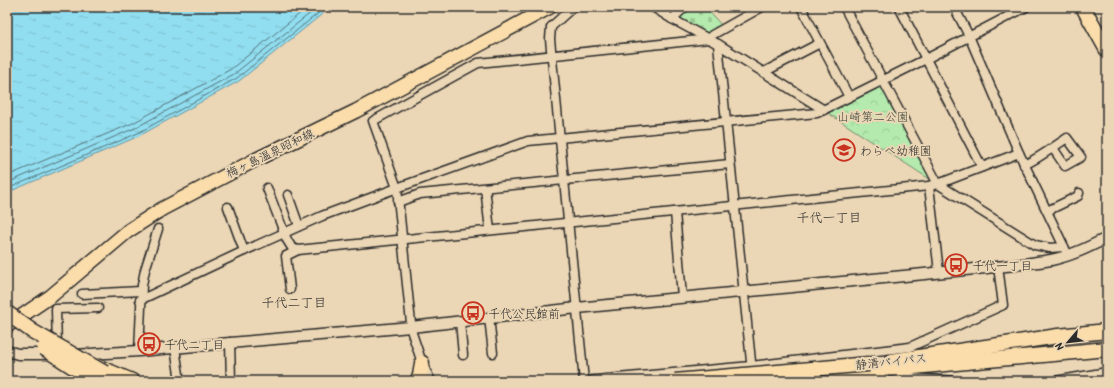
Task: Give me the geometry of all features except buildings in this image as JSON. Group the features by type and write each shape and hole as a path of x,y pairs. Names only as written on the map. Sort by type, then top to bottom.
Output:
{"highway":[{"path":"1083,7 1107,50"},
{"path":"7,314 32,331 86,362 102,377 132,381"},
{"path":"7,326 44,348 102,377 123,381"},
{"path":"870,372 1058,336 1107,331"},
{"name":"静清バイパス","path":"675,381 870,372 1107,340"},
{"name":"静清バイパス","path":"785,381 1107,349"},
{"path":"911,368 934,370 956,369 1107,357"},
{"path":"417,381 420,376 422,363"}],"main road":[{"name":"梅ヶ島温泉昭和線","path":"7,326 51,296 128,231 169,205 257,158 356,111 550,7"}],"street":[{"path":"573,7 551,27 550,33 559,138 584,381 751,366 910,347 1003,305 998,266"},
{"path":"653,7 718,44 824,110"},
{"path":"672,19 685,7"},
{"path":"432,381 422,363 411,327 397,188 373,121 478,63 551,54 709,39 712,35 762,7"},
{"path":"801,7 849,98"},
{"path":"844,7 883,80 934,185 939,272"},
{"path":"899,7 982,167"},
{"path":"954,7 969,36 1018,153 1066,251"},
{"path":"140,300 299,226 397,188 528,141 817,113 926,59 969,36 1010,11 1026,7"},
{"path":"764,72 820,43"},
{"path":"718,44 753,381"},
{"path":"1024,164 1042,156 1053,148"},
{"path":"290,289 286,256 298,250 934,185 1018,153"},
{"path":"398,202 420,194 730,164"},
{"path":"934,185 1036,245 1066,251 1084,250 1107,238"},
{"path":"267,188 284,233 292,248 298,250"},
{"path":"486,188 490,230"},
{"path":"1047,211 1078,196 1079,193"},
{"path":"288,194 299,226"},
{"path":"228,207 244,251"},
{"path":"675,212 682,297"},
{"path":"139,351 141,291 145,270 158,229"},
{"path":"7,351 18,354 79,355 411,327 490,317 1051,260 1066,251"},
{"path":"82,294 141,291"},
{"path":"57,355 56,309 98,308"},
{"path":"490,317 493,353"},
{"path":"460,321 463,355"},
{"path":"230,342 231,381"},
{"path":"175,348 180,381"},
{"path":"846,381 870,372"},
{"path":"1055,381 1107,372"},
{"path":"893,381 909,378 958,381"}],"green space":[{"path":"688,7 705,7 722,26 708,33 679,20 678,16"},
{"name":"山崎第二公園","path":"882,86 931,180 828,113"}],"water":[{"path":"7,7 331,7 239,81 139,136 7,194"}],"place":[{"name":"わらべ幼稚園","path":"844,150"},
{"name":"千代一丁目","path":"956,265"},
{"name":"千代公民館前","path":"473,313"},
{"name":"千代二丁目","path":"149,344"}],"district":[{"name":"千代一丁目","path":"829,217"},
{"name":"千代二丁目","path":"294,302"}]}
